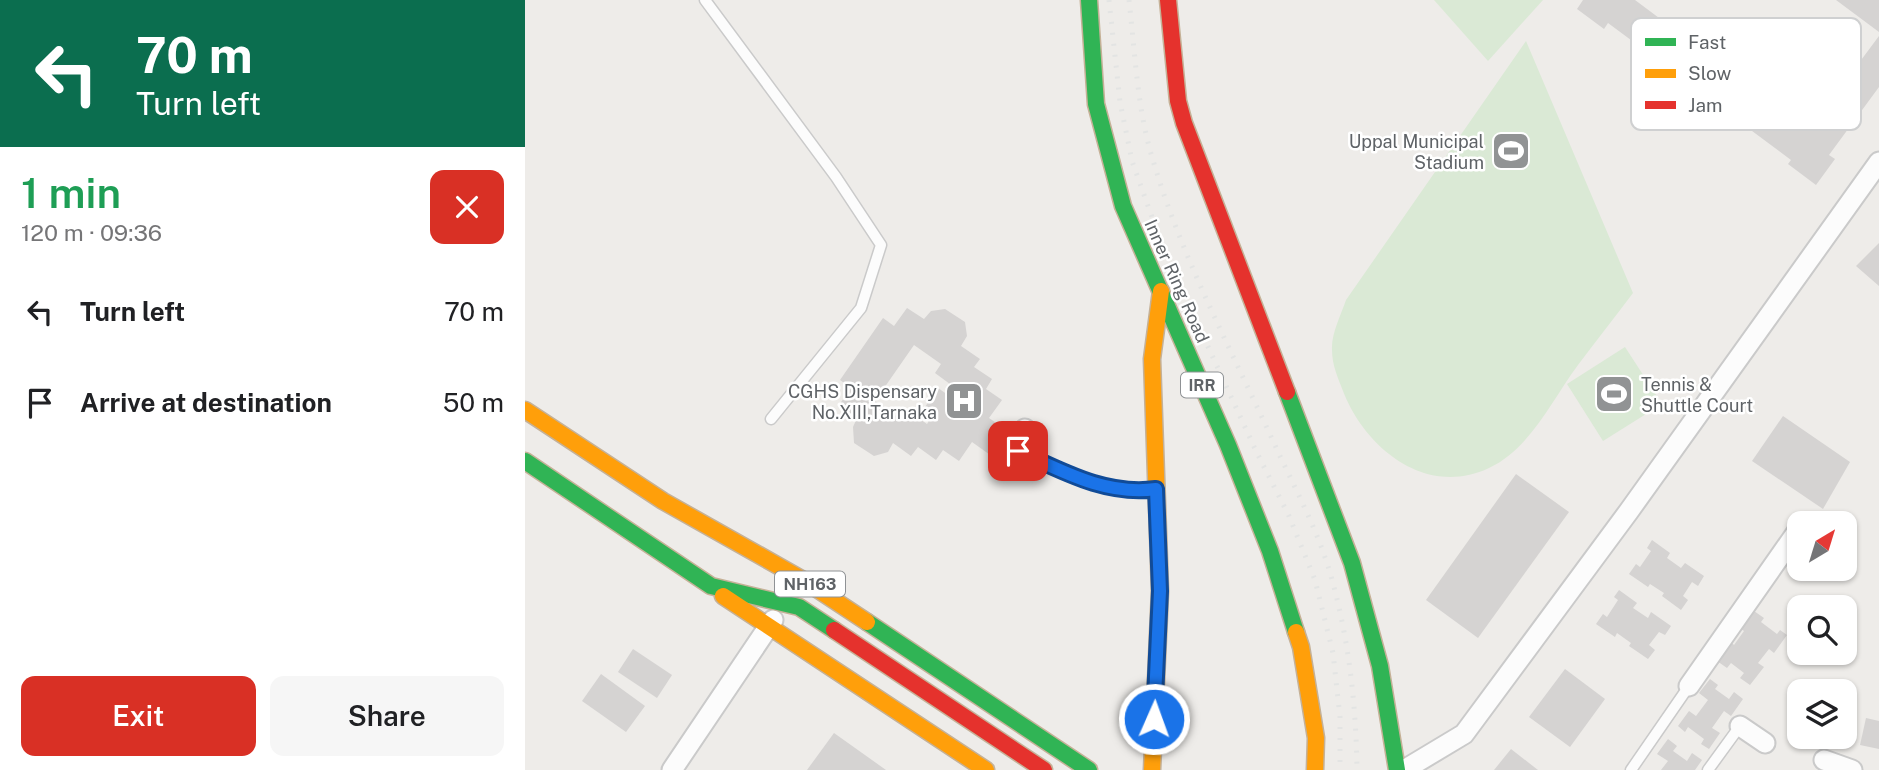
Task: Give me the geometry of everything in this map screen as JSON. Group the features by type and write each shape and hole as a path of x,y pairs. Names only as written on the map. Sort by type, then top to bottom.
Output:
{"highway":[{"name":"Inner Ring Road","path":"1089,0 1096,104 1123,206 1228,445 1270,551 1301,647 1316,738 1315,770"},
{"path":"1168,0 1178,101 1184,123 1352,563 1380,666 1397,770"},
{"path":"1152,770 1160,591 1152,359 1161,291"},
{"name":"NH163","path":"525,411 663,501 805,581 1089,770"},
{"name":"NH163","path":"525,461 711,586 767,627 986,770"},
{"name":"NH163","path":"711,586 799,607 1044,770"}],"street":[{"path":"1404,770 1464,734 1629,511 1879,162"},
{"path":"1018,451 1025,429"},
{"path":"1689,686 1787,546"},
{"path":"672,770 785,603"},
{"path":"1740,726 1765,743"},
{"path":"1823,760 1852,770"}],"lane":[{"path":"705,0 836,177 881,245 861,308 771,419"},
{"path":"1018,451 1089,484 1137,492 1156,489"},
{"path":"1631,770 1689,686"},
{"path":"1708,770 1740,726"}],"green space":[{"path":"1434,0 1543,0 1488,61"},
{"name":"Uppal Municipal Stadium","path":"1526,41 1633,293 1517,449 1489,468 1466,476 1443,477 1421,472 1401,462 1382,448 1366,431 1353,412 1337,376 1332,356 1333,338 1346,300"},
{"name":"Tennis & Shuttle Court","path":"1625,347 1662,404 1603,441 1567,384"}],"building":[{"path":"1583,0 1635,0 1659,18 1631,18 1631,40 1608,23 1604,29 1577,9"},
{"path":"1836,0 1879,0 1879,32"},
{"path":"1879,36 1879,87 1861,111 1861,60"},
{"path":"1751,130 1847,130 1829,155 1835,159 1816,185 1788,164 1791,160"},
{"path":"1879,243 1879,286 1856,266"},
{"path":"907,308 924,319 931,311 945,309 965,322 967,336 961,346 980,359 974,367 992,379 986,389 1002,400 989,418 1011,433 993,457 972,442 959,461 943,450 936,460 918,447 911,456 893,443 888,452 874,456 854,443 853,427 857,418 839,405 851,388 840,380 883,318 894,326","holes":["914,345 941,364 935,373 954,387 948,395 938,388 925,407 935,413 927,424 908,411 902,420 875,401"]},
{"path":"1783,416 1850,462 1823,509 1752,461"},
{"path":"1516,474 1569,512 1478,638 1426,600"},
{"path":"1652,540 1670,553 1667,558 1681,568 1685,563 1704,576 1698,586 1692,582 1683,596 1688,600 1681,610 1662,596 1664,593 1650,584 1648,587 1629,574 1636,564 1640,567 1651,551 1647,548"},
{"path":"1619,590 1637,603 1633,608 1648,618 1651,612 1671,626 1665,635 1659,632 1649,645 1655,650 1648,659 1629,646 1631,643 1617,633 1615,637 1596,624 1603,614 1607,617 1618,600 1614,597"},
{"path":"1754,611 1764,618 1761,622 1777,634 1780,630 1787,635 1774,653 1769,649 1758,663 1764,667 1750,685 1740,678 1744,673 1731,663 1727,668 1717,661 1731,642 1734,645 1744,631 1741,629"},
{"path":"633,649 672,675 657,698 618,672"},
{"path":"1565,669 1605,699 1570,747 1529,717"},
{"path":"601,674 645,706 626,732 582,701"},
{"path":"1710,679 1718,685 1715,689 1729,699 1734,692 1743,699 1731,716 1724,711 1712,728 1720,733 1709,749 1701,744 1704,739 1688,727 1685,732 1678,726 1689,711 1696,716 1708,700 1699,693"},
{"path":"1866,718 1879,721 1879,749 1860,745"},
{"path":"834,733 886,770 807,770"},
{"path":"1668,739 1677,746 1673,751 1687,761 1692,753 1702,760 1695,770 1661,770 1668,761 1657,754"},
{"path":"1511,749 1538,770 1494,770"}],"railway":[{"path":"1109,0 1120,102 1132,161 1164,251 1256,451 1289,516 1315,580 1333,653 1340,717 1340,770"},
{"path":"1129,0 1143,119 1164,195 1210,308 1308,514 1331,576 1343,624 1350,672 1357,770"}],"traffic: fast":[{"path":"1089,0 1096,104 1123,206 1228,445 1270,551 1296,632"},
{"path":"1287,392 1352,563 1380,666 1397,770"},
{"path":"525,461 711,586 799,607 834,630"},
{"path":"867,622 1089,770"}],"traffic: slow":[{"path":"1152,770 1160,591 1152,359 1161,291"},
{"path":"525,410 663,501 805,581 867,622"},
{"path":"723,596 986,770"},
{"path":"1296,632 1301,647 1316,738 1315,770"}],"traffic: jam":[{"path":"1168,0 1178,101 1184,123 1287,392"},
{"path":"834,630 1044,770"}],"place":[{"name":"Uppal Municipal Stadium","path":"1511,151"},
{"name":"Tennis & Shuttle Court","path":"1614,394"},
{"name":"CGHS Dispensary No.XIII,Tarnaka","path":"964,401"}],"route":[{"path":"1018,451 1089,484 1137,492 1156,489 1160,591 1154,719"}]}
